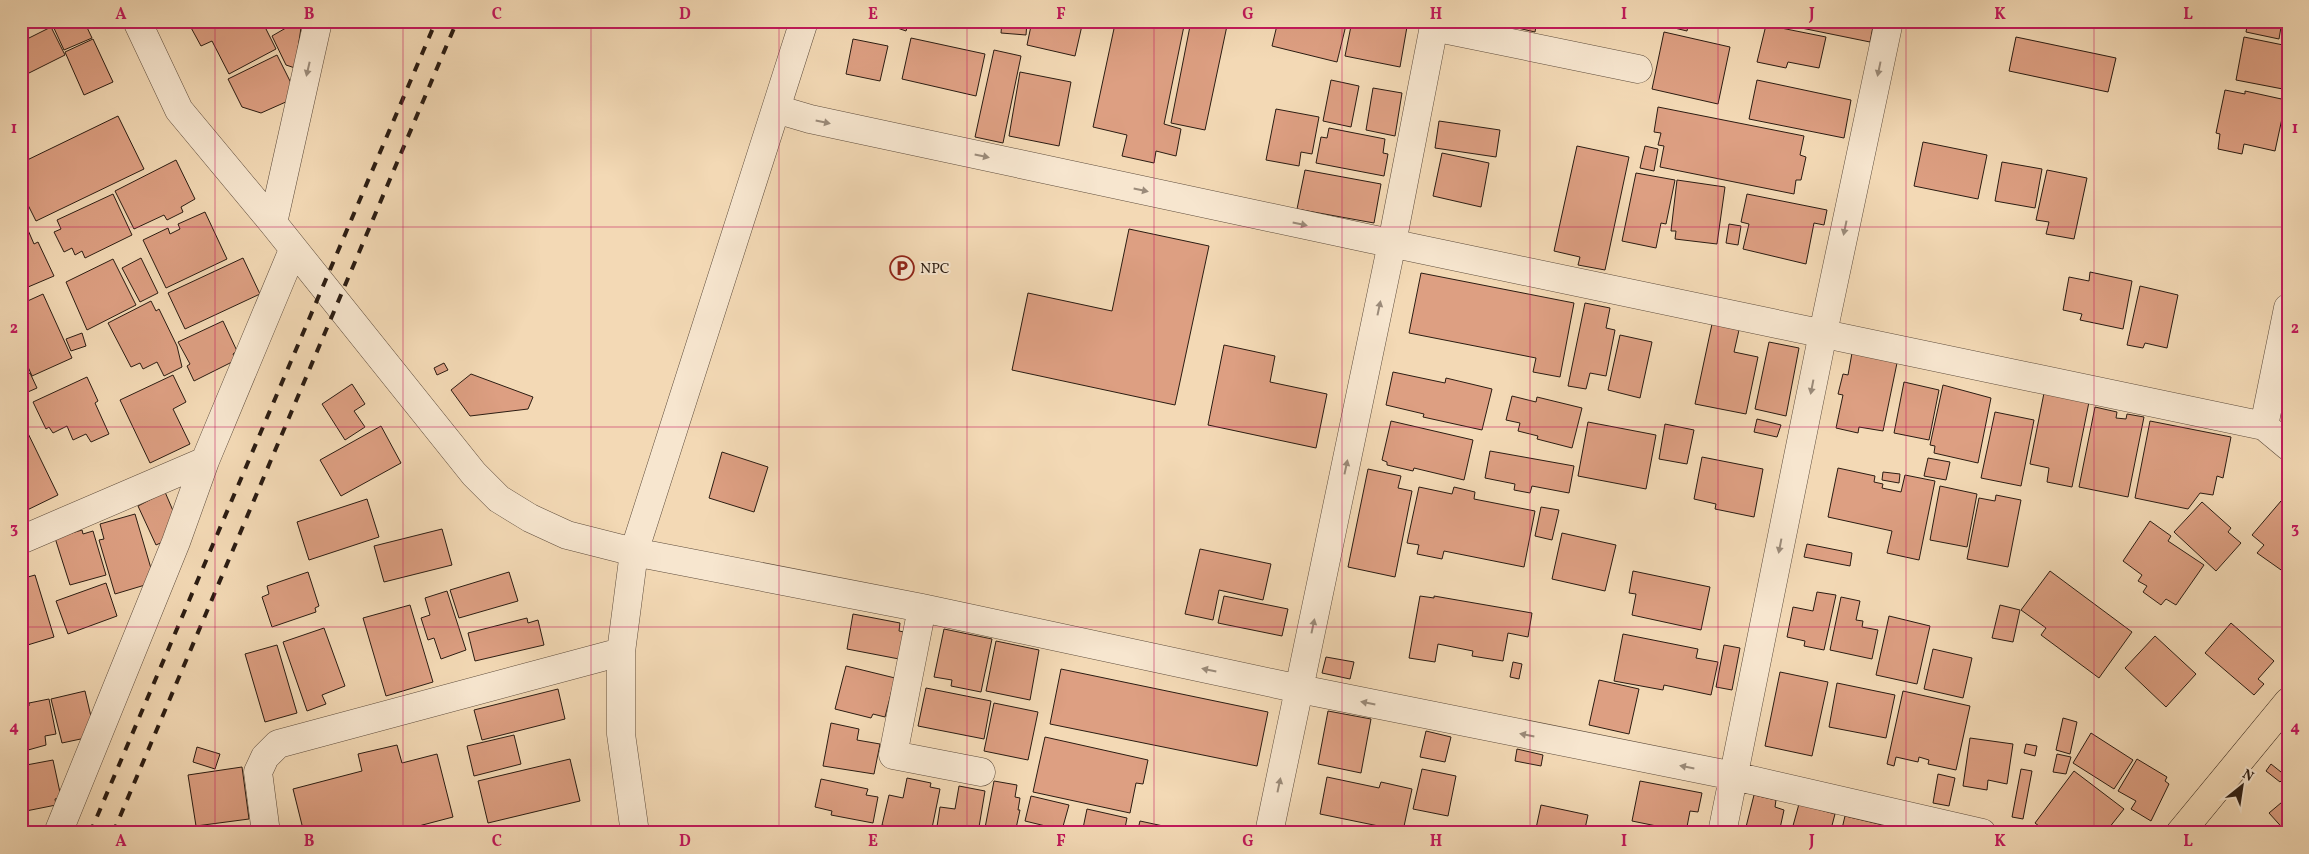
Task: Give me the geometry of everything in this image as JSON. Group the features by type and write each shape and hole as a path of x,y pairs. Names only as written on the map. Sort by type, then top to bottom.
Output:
{"main road":[{"path":"2180,833 2288,702"}],"street":[{"path":"138,21 179,110 274,223 293,250 474,474 499,499 530,518 567,534 634,552 922,608 1300,689 1734,776 1982,833"},
{"path":"274,223 318,21"},
{"path":"635,833 622,734 621,652 634,552 804,21"},
{"path":"1722,833 1823,333 1889,21"},
{"path":"1269,833 1392,243 1434,24 1638,69"},
{"path":"776,109 810,119 1392,243 2264,426 2288,446"},
{"path":"58,833 176,542 205,461 293,250"},
{"path":"2264,426 2288,308"},
{"path":"21,540 205,461"},
{"path":"922,608 893,756 981,772"},
{"path":"266,833 258,772 265,757 278,744 621,652"}],"building":[{"path":"64,21 84,21 92,38 64,50 53,26"},
{"path":"194,21 262,21 276,49 229,74 212,41 201,46 189,24"},
{"path":"268,21 285,21 272,28"},
{"path":"298,21 302,21 295,68 286,65 272,36"},
{"path":"877,21 909,21 906,31"},
{"path":"1002,21 1027,22 1026,35 1001,33"},
{"path":"1032,21 1083,21 1075,56 1027,45"},
{"path":"1106,21 1185,21 1164,124 1181,129 1176,156 1156,151 1154,163 1122,156 1127,135 1093,127 1115,24"},
{"path":"1191,21 1228,21 1205,130 1171,123"},
{"path":"1278,21 1347,21 1337,62 1272,46"},
{"path":"1352,21 1408,21 1400,67 1345,56"},
{"path":"1487,21 1537,21 1535,32"},
{"path":"1645,21 1689,21 1687,31"},
{"path":"1722,21 1742,21 1741,26"},
{"path":"1743,21 1761,21 1760,25"},
{"path":"1767,21 1874,21 1870,42"},
{"path":"1966,21 1998,21 1996,28"},
{"path":"2248,21 2282,21 2279,39 2246,32"},
{"path":"1766,25 1826,37 1819,68 1788,62 1786,68 1757,62"},
{"path":"51,27 65,55 25,75 21,68 21,42"},
{"path":"1664,32 1730,47 1718,104 1652,89"},
{"path":"2016,37 2116,58 2108,92 2009,71"},
{"path":"2244,37 2288,46 2288,90 2236,80"},
{"path":"911,38 985,54 976,96 902,79"},
{"path":"93,39 113,82 84,95 65,52"},
{"path":"853,39 888,46 880,81 846,74"},
{"path":"994,50 1021,56 1003,143 975,137"},
{"path":"277,55 291,83 288,101 261,113 242,107 228,79"},
{"path":"1020,72 1071,82 1059,146 1009,136"},
{"path":"1331,80 1359,86 1351,127 1323,121"},
{"path":"1757,80 1851,100 1844,138 1749,119"},
{"path":"1373,88 1402,93 1395,136 1366,130"},
{"path":"2225,90 2245,94 2245,91 2286,100 2275,151 2244,144 2242,154 2218,149 2220,134 2216,133"},
{"path":"1658,107 1804,136 1800,155 1806,157 1801,180 1796,180 1794,194 1660,167 1664,146 1658,145 1661,133 1654,132"},
{"path":"1276,109 1319,117 1312,154 1301,152 1299,166 1266,160"},
{"path":"118,116 144,169 36,221 21,191 21,163"},
{"path":"1439,121 1500,130 1496,157 1435,148"},
{"path":"1329,128 1385,139 1383,153 1388,154 1384,176 1316,163 1321,137 1327,138"},
{"path":"1923,142 1987,155 1978,199 1914,186"},
{"path":"1577,146 1629,157 1605,270 1578,265 1580,257 1554,251"},
{"path":"1645,146 1658,149 1654,171 1640,168"},
{"path":"1442,153 1489,163 1481,207 1433,196"},
{"path":"176,160 195,199 181,207 183,212 167,220 164,215 134,229 115,191"},
{"path":"2002,162 2042,169 2035,208 1995,201"},
{"path":"1305,170 1381,184 1374,223 1297,209"},
{"path":"2047,170 2087,178 2074,239 2046,234 2049,222 2036,220"},
{"path":"1636,173 1675,180 1666,224 1661,223 1656,248 1622,241"},
{"path":"1677,180 1725,187 1717,244 1675,239 1676,231 1671,231"},
{"path":"113,194 132,235 85,258 82,251 75,255 72,248 64,252 54,232 61,229 57,220"},
{"path":"1747,194 1827,210 1824,225 1814,223 1806,264 1743,249 1749,224 1741,222"},
{"path":"205,212 227,259 166,288 143,240 168,228 170,234 180,229 178,224"},
{"path":"21,214 34,244 38,242 54,276 21,290"},
{"path":"1729,224 1741,226 1738,245 1726,243"},
{"path":"1129,229 1209,246 1175,405 1012,370 1028,293 1112,311"},
{"path":"141,258 158,293 140,302 122,268"},
{"path":"243,258 260,294 185,329 168,293"},
{"path":"113,259 136,305 87,330 66,282"},
{"path":"2090,272 2132,281 2123,329 2080,320 2082,314 2063,310 2069,277 2089,281"},
{"path":"1421,273 1574,303 1560,377 1533,372 1536,358 1409,333"},
{"path":"2140,286 2178,295 2167,348 2145,343 2143,348 2127,345"},
{"path":"43,294 72,358 32,376 21,351 21,304"},
{"path":"151,301 156,311 159,309 177,346 182,367 164,376 157,362 143,369 140,363 131,367 108,323"},
{"path":"1585,303 1610,308 1606,328 1615,330 1606,376 1590,373 1586,389 1568,386"},
{"path":"223,321 237,351 233,354 236,360 194,381 187,366 190,364 178,342"},
{"path":"1712,324 1739,330 1734,352 1758,357 1746,414 1695,404"},
{"path":"82,333 86,346 71,351 66,339"},
{"path":"1620,335 1652,342 1640,398 1608,390"},
{"path":"1769,342 1799,348 1786,416 1755,409"},
{"path":"1224,345 1275,356 1270,382 1327,394 1316,448 1208,425"},
{"path":"1852,353 1897,363 1883,431 1859,427 1858,433 1836,428 1843,395 1838,394 1843,374 1848,375"},
{"path":"444,363 448,370 437,375 434,368"},
{"path":"1393,372 1445,383 1446,378 1492,389 1482,430 1423,417 1424,414 1386,405"},
{"path":"30,373 37,388 21,395 21,377"},
{"path":"471,374 533,397 528,409 470,416 451,390"},
{"path":"173,375 186,402 173,409 190,444 150,463 120,400"},
{"path":"87,377 98,401 95,403 109,434 91,442 86,434 73,440 67,426 53,433 49,427 46,429 33,402"},
{"path":"1904,382 1939,390 1929,440 1894,433"},
{"path":"352,384 365,404 354,411 365,427 345,440 322,404"},
{"path":"1943,385 1991,398 1978,463 1934,453 1935,446 1930,445"},
{"path":"2044,393 2089,402 2072,487 2047,482 2049,468 2030,464"},
{"path":"1512,396 1536,402 1537,397 1582,408 1572,448 1537,439 1538,436 1518,431 1520,423 1506,420"},
{"path":"2095,407 2117,412 2116,418 2126,419 2127,414 2144,417 2128,497 2079,487"},
{"path":"1995,412 2034,420 2021,486 1981,478"},
{"path":"21,419 58,495 21,513"},
{"path":"1757,419 1781,425 1777,437 1754,432"},
{"path":"1391,421 1473,440 1464,480 1414,468 1413,471 1387,465 1387,462 1382,460"},
{"path":"2150,421 2231,437 2223,478 2217,476 2213,495 2200,493 2188,509 2135,498"},
{"path":"1588,422 1656,435 1646,489 1578,476"},
{"path":"1665,424 1694,430 1687,464 1659,459"},
{"path":"381,426 401,463 341,496 320,460"},
{"path":"1490,451 1574,466 1569,493 1532,486 1530,493 1514,490 1515,484 1485,478"},
{"path":"722,452 768,467 754,512 709,498"},
{"path":"1702,457 1763,469 1754,517 1715,509 1716,504 1694,499"},
{"path":"1928,458 1950,462 1946,480 1924,476"},
{"path":"1838,468 1875,476 1874,482 1883,484 1882,488 1901,492 1905,475 1935,481 1919,560 1887,553 1892,531 1828,517"},
{"path":"1368,469 1401,476 1398,488 1412,491 1395,577 1348,567"},
{"path":"1883,472 1900,474 1899,483 1882,480"},
{"path":"1940,486 1977,494 1967,547 1930,540"},
{"path":"1419,487 1452,494 1454,487 1475,492 1474,499 1535,511 1524,567 1444,551 1442,559 1417,554 1419,545 1407,543"},
{"path":"165,492 174,513 167,540 156,545 138,506"},
{"path":"1996,495 2021,500 2008,567 1967,559 1979,498 1995,501"},
{"path":"367,499 379,537 309,560 297,522"},
{"path":"2281,501 2288,507 2288,568 2284,572 2257,553 2264,545 2252,535"},
{"path":"2202,502 2231,528 2228,532 2241,543 2216,571 2174,532"},
{"path":"1541,507 1559,510 1552,540 1535,536"},
{"path":"135,514 155,582 115,594 99,540 104,539 100,524"},
{"path":"2150,521 2171,536 2168,541 2204,565 2176,605 2166,599 2161,605 2143,592 2147,586 2138,581 2142,575 2123,561"},
{"path":"442,529 452,565 384,582 374,546"},
{"path":"82,530 83,534 93,531 106,575 70,585 55,538"},
{"path":"1562,533 1616,545 1605,591 1552,579"},
{"path":"1807,544 1852,553 1850,566 1804,557"},
{"path":"1200,549 1271,564 1263,600 1219,590 1213,620 1185,614"},
{"path":"1633,571 1710,587 1701,630 1632,615 1636,594 1629,593"},
{"path":"2050,571 2132,632 2099,678 2041,635 2046,628 2021,610"},
{"path":"308,572 319,606 315,608 316,612 272,627 262,597 269,594 267,586"},
{"path":"509,572 518,601 459,618 450,590"},
{"path":"35,575 54,637 21,647 21,579"},
{"path":"106,583 117,616 68,634 56,601"},
{"path":"447,591 466,650 441,659 434,638 428,640 421,618 430,615 425,598"},
{"path":"1817,592 1836,595 1824,650 1804,646 1805,641 1787,637 1793,607 1813,611"},
{"path":"1224,596 1288,609 1282,636 1218,623"},
{"path":"1420,596 1434,598 1434,596 1532,613 1528,637 1508,633 1503,661 1472,656 1473,651 1438,644 1435,662 1409,658"},
{"path":"1841,597 1860,601 1856,620 1863,621 1862,627 1878,630 1872,659 1830,650"},
{"path":"410,605 433,682 386,696 363,618"},
{"path":"2000,605 2020,610 2013,642 1992,638"},
{"path":"853,614 900,623 899,631 904,632 899,659 847,649"},
{"path":"1889,616 1930,626 1917,684 1876,675"},
{"path":"527,618 528,623 538,620 544,645 475,661 468,633"},
{"path":"2231,623 2274,661 2258,679 2264,684 2254,695 2205,653"},
{"path":"324,628 345,686 322,695 326,704 307,711 283,642"},
{"path":"944,629 992,639 981,692 951,686 952,680 934,677"},
{"path":"1623,634 1698,649 1696,658 1718,662 1711,695 1664,685 1663,690 1614,681"},
{"path":"2155,636 2196,674 2166,707 2125,668"},
{"path":"996,641 1039,650 1030,700 986,691"},
{"path":"277,645 297,713 265,722 245,654"},
{"path":"1724,645 1740,648 1732,690 1716,687"},
{"path":"1933,649 1972,658 1963,698 1924,689"},
{"path":"1326,657 1354,662 1350,679 1322,673"},
{"path":"1513,662 1522,664 1519,679 1510,677"},
{"path":"846,666 895,678 885,717 873,714 871,718 835,709"},
{"path":"1061,669 1268,712 1257,766 1050,724"},
{"path":"1780,672 1828,682 1812,756 1765,746"},
{"path":"1599,680 1639,689 1629,734 1589,725"},
{"path":"1837,683 1895,695 1886,738 1829,727"},
{"path":"926,688 991,701 984,739 918,726"},
{"path":"558,689 565,719 482,740 474,710"},
{"path":"85,691 93,725 90,737 62,743 51,699"},
{"path":"1903,691 1970,706 1956,770 1928,764 1929,760 1919,757 1918,762 1896,757 1894,766 1887,764"},
{"path":"49,699 56,734 45,736 46,745 21,752 21,707 29,706 29,703"},
{"path":"994,703 1038,712 1028,760 984,751"},
{"path":"1328,711 1371,719 1361,773 1318,764"},
{"path":"2063,718 2077,722 2070,754 2056,750"},
{"path":"831,723 859,729 857,740 880,744 874,774 823,766"},
{"path":"1426,731 1451,737 1445,762 1420,757"},
{"path":"2091,733 2133,760 2114,789 2073,763"},
{"path":"514,735 521,764 474,776 467,746"},
{"path":"1045,737 1148,760 1143,784 1136,783 1130,813 1033,792"},
{"path":"1970,738 2013,744 2007,784 1988,780 1987,790 1963,786"},
{"path":"2026,744 2037,746 2035,756 2024,753"},
{"path":"397,745 402,763 437,754 453,817 392,833 304,833 293,789 362,771 358,754"},
{"path":"197,747 220,754 215,769 193,762"},
{"path":"1517,749 1543,755 1541,766 1515,761"},
{"path":"2057,754 2071,757 2066,774 2053,772"},
{"path":"570,759 580,801 488,823 478,781"},
{"path":"2137,759 2167,777 2165,781 2169,784 2151,821 2131,809 2136,801 2118,791"},
{"path":"53,760 61,797 55,799 56,805 21,812 21,766"},
{"path":"2271,764 2286,776 2280,782 2266,771"},
{"path":"242,767 249,819 196,826 188,775"},
{"path":"1422,769 1456,776 1448,816 1413,809"},
{"path":"2021,769 2032,771 2023,819 2012,817"},
{"path":"2074,771 2124,809 2105,833 2048,833 2035,823"},
{"path":"1938,774 1955,778 1949,806 1933,803"},
{"path":"1327,777 1379,788 1381,782 1412,789 1403,831 1320,814"},
{"path":"907,778 931,783 930,787 940,789 931,833 917,833 882,825 889,795 903,798"},
{"path":"821,779 868,789 866,795 878,797 873,823 831,815 832,811 815,807"},
{"path":"994,781 1017,785 1015,797 1020,798 1018,810 1020,810 1015,833 984,833"},
{"path":"1640,781 1702,793 1698,812 1690,811 1686,832 1632,821"},
{"path":"959,786 985,791 978,833 936,833 940,807 955,809"},
{"path":"1754,795 1776,800 1775,807 1784,810 1779,833 1745,831"},
{"path":"1031,796 1069,805 1062,830 1025,821"},
{"path":"2288,797 2288,833 2287,833 2269,813"},
{"path":"1799,804 1835,814 1830,833 1791,833"},
{"path":"1541,805 1588,815 1584,833 1535,833"},
{"path":"1087,809 1127,818 1124,833 1082,833"},
{"path":"1845,816 1887,826 1885,833 1841,833"},
{"path":"1140,821 1177,829 1176,833 1137,833"},
{"path":"424,825 427,833 392,833"},
{"path":"1899,826 1927,833 1897,833"}],"railway":[{"path":"90,833 436,21"},
{"path":"113,833 457,21"}],"place":[{"name":"NPC","path":"902,268"}]}
